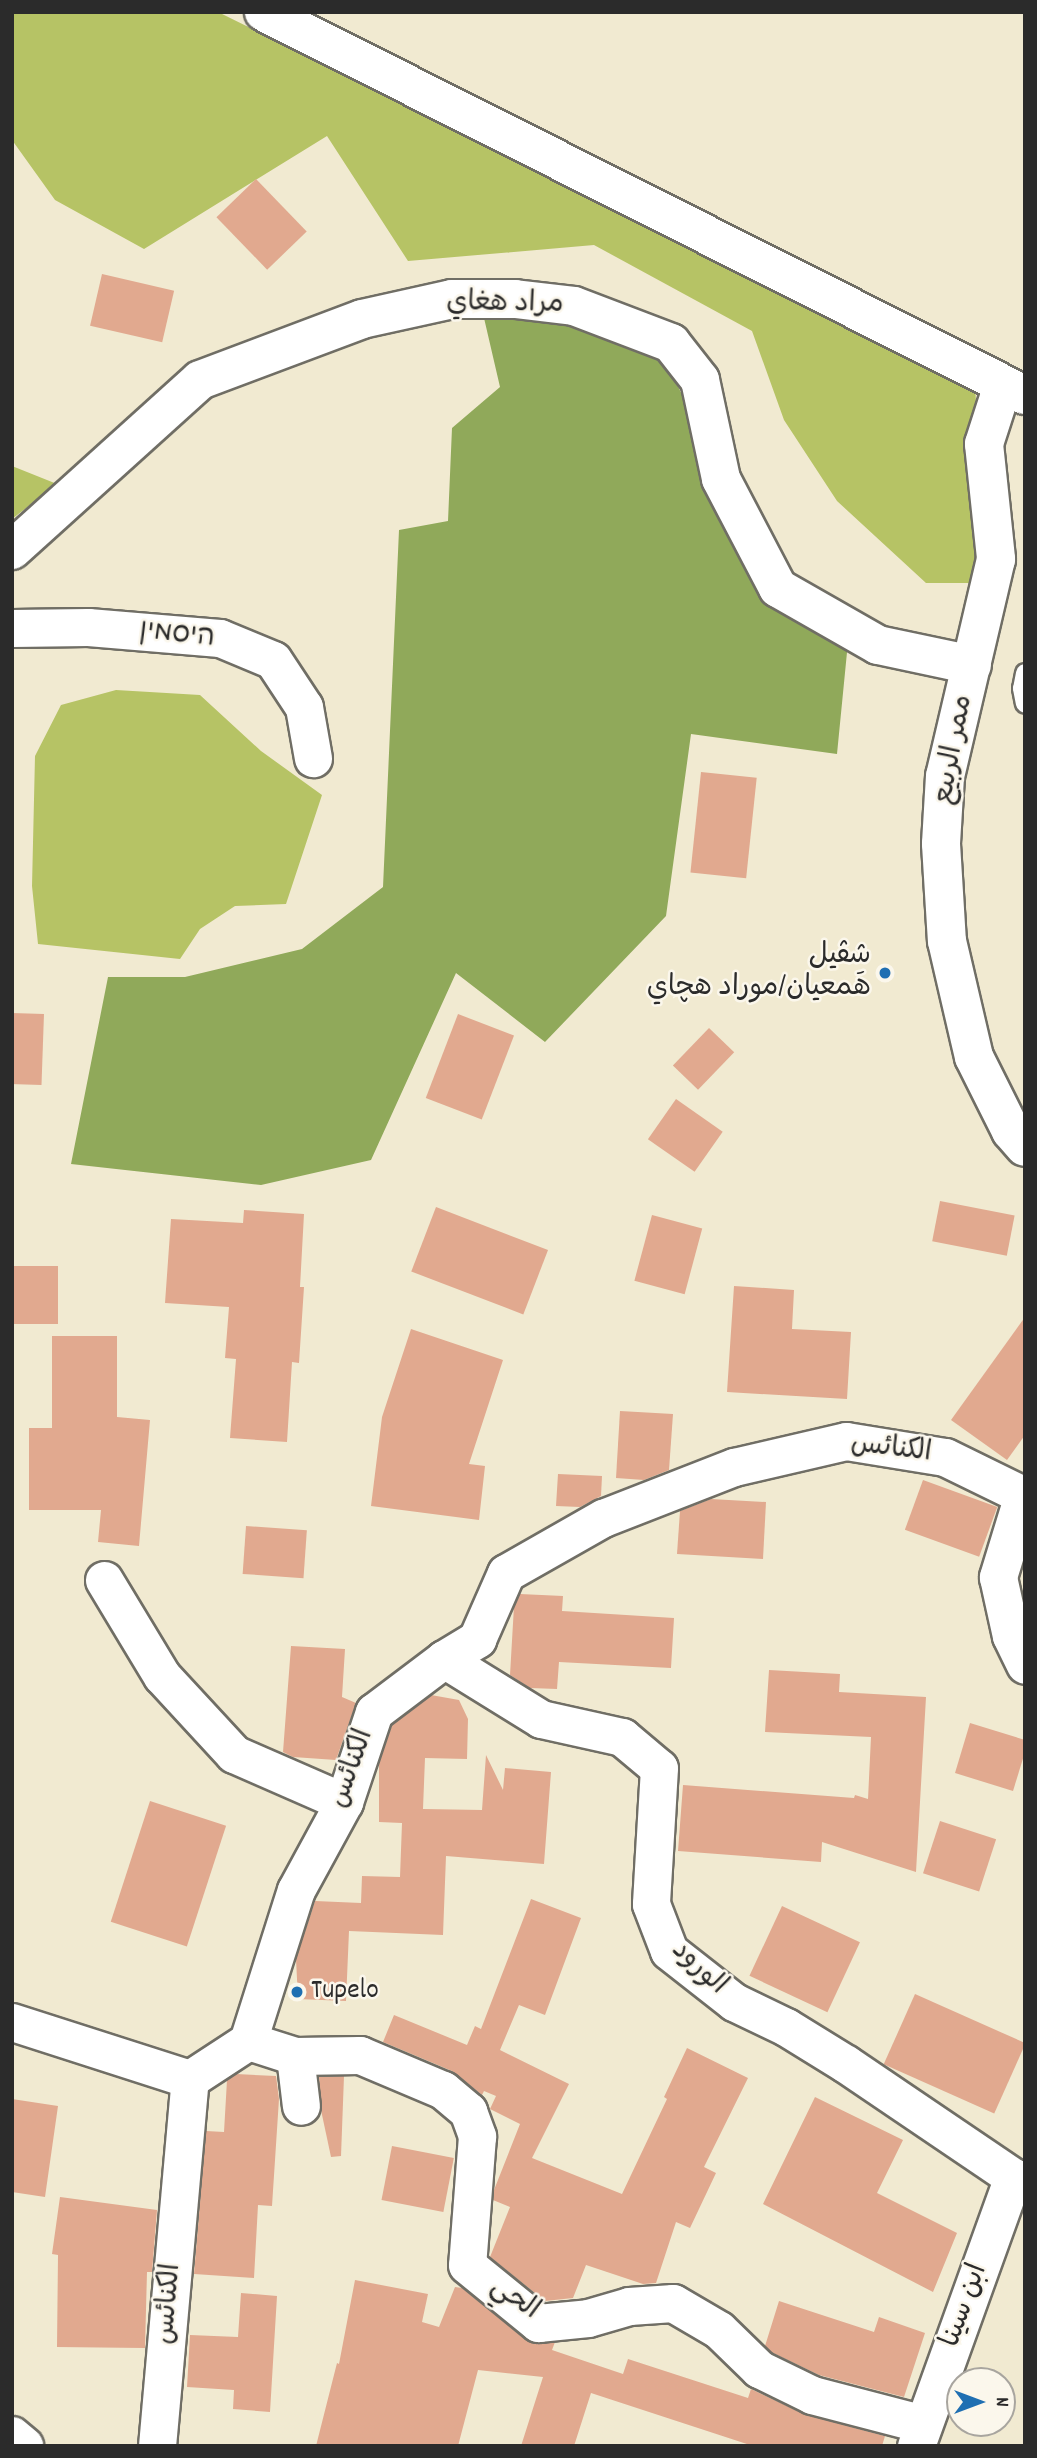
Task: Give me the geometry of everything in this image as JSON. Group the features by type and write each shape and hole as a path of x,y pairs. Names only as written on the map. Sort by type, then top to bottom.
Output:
{"street":[{"path":"264,12 1014,390"},
{"name":"مراد هغاي","path":"12,550 200,380 362,319 452,299 515,299 573,306 671,342 699,380 722,479 778,588 878,645 972,665"},
{"name":"ممر الربيع","path":"1014,390 984,444 996,559 945,776 941,844 947,941 974,1057 1011,1131 1025,1147"},
{"name":"היסמין","path":"12,628 88,627 220,638 273,660 304,707 313,758"},
{"name":"الكنائس","path":"248,2041 296,1890 344,1802 374,1712 444,1659 477,1639 506,1573 603,1518 734,1467 846,1441 945,1457 1024,1496"},
{"path":"1024,1496 998,1577 1010,1636 1025,1665"},
{"path":"104,1580 162,1676 234,1754 344,1802"},
{"name":"الورود","path":"444,1659 541,1718 622,1738 659,1768 651,1904 669,1951 734,2002 786,2028 846,2064 1019,2179"},
{"path":"12,2022 190,2079 248,2041"},
{"name":"الحي","path":"248,2041 295,2056 360,2055 443,2090 468,2111 477,2136 467,2265 538,2323 588,2318 629,2306 673,2303 719,2330 759,2369 812,2395 920,2435"},
{"path":"295,2056 301,2106"},
{"name":"الكنائس","path":"157,2446 190,2079"},
{"name":"ابن سينا","path":"920,2435 1019,2179"},
{"path":"12,2436 24,2446"}],"lane":[{"path":"1025,673 1022,688 1025,703"}],"green space":[{"path":"12,12 218,12 975,384 986,583 926,583 837,501 784,420 752,331 594,245 408,261 327,136 144,249 55,200 12,140"},
{"path":"484,318 565,318 655,339 736,506 796,591 849,632 837,754 691,734 666,916 545,1042 456,973 371,1160 261,1185 71,1164 108,977 185,977 302,949 383,887 399,530 448,521 452,428 500,387"},
{"path":"12,466 57,484 12,519"},
{"path":"116,690 200,695 261,751 322,795 286,904 235,906 200,929 180,959 38,944 32,886 35,756 61,705"}],"building":[{"path":"256,179 307,232 267,270 216,217"},
{"path":"102,274 174,291 162,342 90,326"},
{"path":"701,772 757,778 746,878 690,872"},
{"path":"12,1013 44,1014 42,1085 12,1084"},
{"path":"458,1014 514,1036 482,1120 426,1098"},
{"path":"709,1028 734,1052 698,1090 673,1065"},
{"path":"676,1099 723,1132 695,1172 648,1139"},
{"path":"940,1201 1015,1216 1007,1256 932,1241"},
{"path":"436,1207 548,1250 523,1314 411,1271"},
{"path":"244,1210 304,1214 300,1287 304,1287 299,1363 292,1362 287,1442 230,1438 236,1359 225,1358 229,1307 165,1303 171,1219 243,1223"},
{"path":"652,1215 702,1228 685,1294 634,1281"},
{"path":"12,1266 58,1266 58,1324 12,1324"},
{"path":"734,1286 794,1290 792,1329 851,1332 847,1399 727,1392"},
{"path":"1025,1317 1025,1435 1007,1460 951,1420"},
{"path":"411,1329 503,1360 469,1464 485,1466 479,1520 371,1506 382,1417"},
{"path":"52,1336 117,1336 117,1417 150,1420 139,1546 98,1542 101,1510 29,1510 29,1428 52,1428"},
{"path":"620,1411 673,1414 669,1470 644,1480 616,1478"},
{"path":"558,1474 602,1476 601,1496 580,1507 556,1506"},
{"path":"923,1480 997,1507 979,1557 905,1530"},
{"path":"711,1499 766,1502 763,1559 677,1554 680,1511"},
{"path":"246,1526 307,1530 304,1578 243,1574"},
{"path":"520,1594 563,1596 562,1611 674,1618 671,1668 559,1662 557,1689 530,1688 510,1675 514,1606"},
{"path":"291,1646 345,1649 342,1697 356,1703 336,1760 293,1757 283,1752"},
{"path":"769,1670 840,1674 839,1692 926,1697 916,1872 822,1842 821,1862 678,1851 683,1785 854,1798 855,1795 868,1799 871,1737 765,1732"},
{"path":"431,1695 459,1700 468,1719 467,1759 425,1758 423,1809 482,1810 486,1755 503,1790 505,1768 551,1772 544,1864 446,1856 443,1935 349,1931 346,2001 298,1999 296,1959 315,1901 361,1903 362,1876 400,1877 402,1823 379,1822 379,1763 392,1725"},
{"path":"970,1723 1025,1740 1025,1752 1013,1791 955,1773"},
{"path":"150,1801 226,1826 187,1947 111,1922"},
{"path":"940,1821 996,1839 979,1892 923,1873"},
{"path":"531,1899 581,1918 545,2015 519,2005 500,2050 569,2084 532,2158 622,2194 667,2099 664,2097 687,2048 748,2078 704,2167 716,2173 690,2228 676,2222 656,2283 643,2284 586,2265 573,2298 545,2301 490,2257 510,2207 493,2200 494,2190 520,2124 490,2109 496,2096 484,2091 482,2095 452,2071 383,2042 394,2015 467,2045 475,2026 481,2029"},
{"path":"782,1906 860,1942 827,2012 749,1976"},
{"path":"915,1994 1025,2043 994,2114 884,2064"},
{"path":"236,2074 276,2076 279,2099 272,2206 258,2205 254,2278 194,2274 206,2131 224,2132 227,2080"},
{"path":"344,2076 341,2156 331,2157 321,2110 319,2077"},
{"path":"815,2097 903,2140 877,2193 957,2233 933,2292 763,2204"},
{"path":"12,2099 58,2106 45,2197 12,2192"},
{"path":"392,2146 454,2158 443,2212 382,2200"},
{"path":"60,2197 157,2210 152,2272 147,2272 145,2348 57,2347 58,2255 52,2254"},
{"path":"355,2280 428,2294 422,2322 439,2327 455,2287 462,2288 525,2339 539,2344 555,2342 552,2350 623,2374 628,2359 748,2398 751,2389 806,2415 885,2436 882,2446 753,2446 591,2393 574,2446 521,2446 543,2377 478,2370 458,2446 316,2446 337,2363 339,2364"},
{"path":"241,2293 277,2296 270,2412 233,2409 234,2390 187,2387 190,2335 238,2337"},
{"path":"779,2301 874,2332 879,2317 925,2333 904,2397 819,2375 771,2352 765,2346"}],"place":[{"name":"شڤيل هَمعيان/موراد هچاي","path":"885,973"},
{"name":"Tupelo","path":"297,1992"}]}
